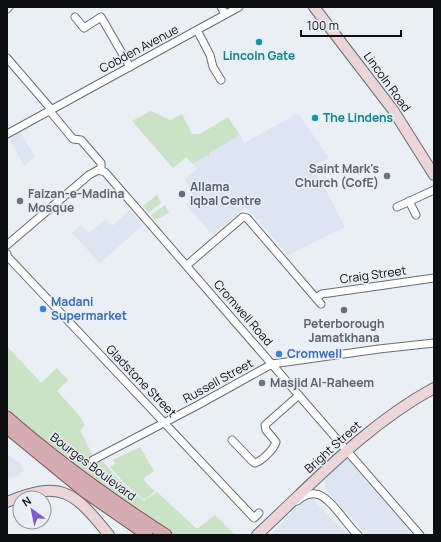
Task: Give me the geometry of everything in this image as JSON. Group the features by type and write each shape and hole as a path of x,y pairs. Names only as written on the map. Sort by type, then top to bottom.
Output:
{"main road":[{"name":"Bourges Boulevard","path":"7,416 64,463 126,509 166,535"},
{"name":"Bourges Boulevard","path":"7,428 85,492 147,535"}],"street":[{"path":"221,7 225,14"},
{"name":"Cobden Avenue","path":"7,134 239,7"},
{"name":"Lincoln Road","path":"314,7 393,110 434,175"},
{"path":"75,17 84,28 101,17 130,67"},
{"path":"197,30 210,55 213,67 221,80"},
{"name":"Cromwell Road","path":"7,58 73,138 80,140 101,163 101,171 105,172 187,265 420,535"},
{"path":"7,245 89,174 98,170 101,171"},
{"path":"397,207 434,190"},
{"path":"409,201 416,215"},
{"name":"Craig Street","path":"187,265 243,217 247,218 319,301 322,294 434,278"},
{"name":"Gladstone Street","path":"7,254 254,518 259,513"},
{"name":"Russell Street","path":"94,460 103,459 165,422 272,364 434,343"},
{"name":"Bright Street","path":"257,535 348,450 387,418 434,388"},
{"path":"232,440 252,461 255,463 258,462 275,446 276,442 266,430 265,425 299,395"},
{"path":"7,502 32,492 46,490 61,492 79,501 88,509 109,535"},
{"path":"289,506 304,496 316,494 325,498 358,535"}],"shaded area":[{"path":"298,113 329,158 313,166 345,227 288,255 246,207 212,235 186,204 195,199 185,179 197,169 193,164 240,135 244,143"},
{"path":"20,132 35,157 24,166 9,138"},
{"path":"130,210 143,225 100,263 72,233 81,225 89,233 106,219 112,226"},
{"path":"7,454 20,463 23,471 19,476 7,478"},
{"path":"348,455 413,535 366,535 326,490 324,480"},
{"path":"312,499 349,535 270,535 299,505"}],"green space":[{"path":"151,111 170,120 182,114 192,134 200,134 228,117 240,135 210,153 209,156 206,156 193,164 186,157 173,168 132,121"},
{"path":"157,195 161,203 149,212 143,206"},
{"path":"165,205 169,213 155,220 151,215"},
{"path":"7,346 41,383 57,368 68,380 57,391 78,414 85,425 80,430 93,456 105,464 123,484 144,501 157,492 197,529 215,515 235,535 172,535 128,506 73,465 7,411"},
{"path":"140,447 154,471 145,477 144,480 155,491 146,499 143,499 125,484 110,467 115,464 113,460"}],"place":[{"name":"Lincoln Gate","path":"259,42"},
{"name":"The Lindens","path":"315,118"},
{"name":"Saint Mark's Church (CofE)","path":"387,176"},
{"name":"Allama Iqbal Centre","path":"182,194"},
{"name":"Faizan-e-Madina Mosque","path":"20,201"},
{"name":"Madani Supermarket","path":"43,309"},
{"name":"Peterborough Jamatkhana","path":"344,310"},
{"name":"Cromwell","path":"279,354"},
{"name":"Masjid Al-Raheem","path":"262,383"}]}
